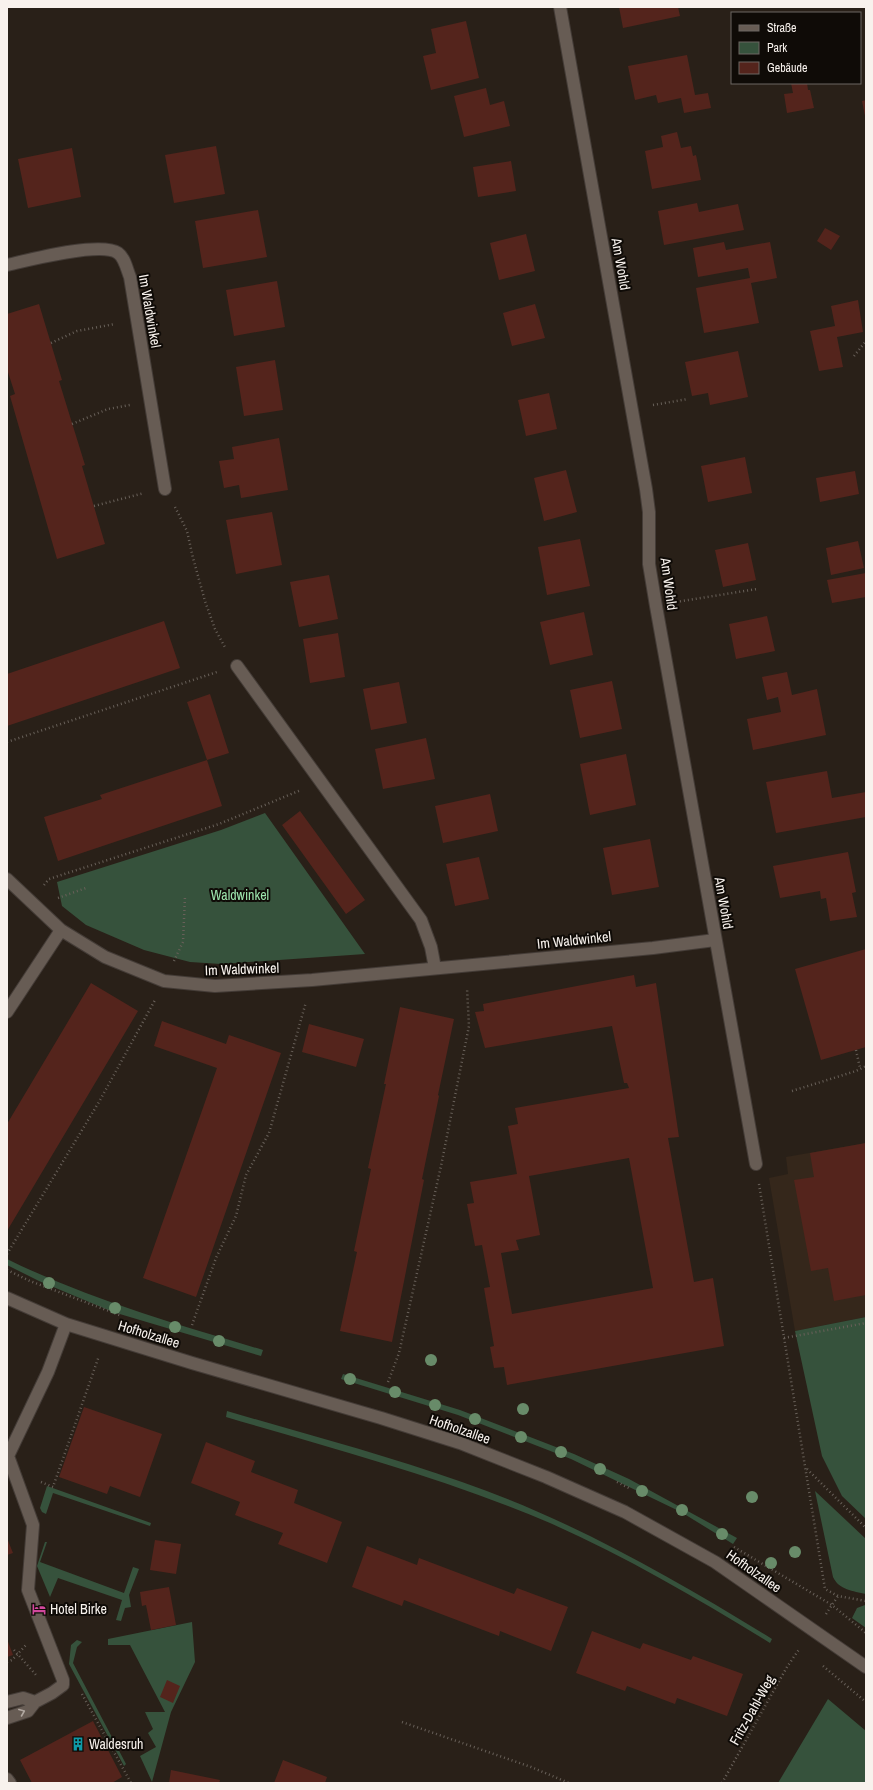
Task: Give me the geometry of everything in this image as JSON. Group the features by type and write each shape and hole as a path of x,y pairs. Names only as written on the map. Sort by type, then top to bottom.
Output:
{"street":[{"name":"Am Wohld","path":"560,7 649,512 649,564 656,606 756,1164"},
{"name":"Im Waldwinkel","path":"7,265 92,248 108,249 119,253 126,264 130,278 164,488"},
{"path":"237,666 421,920 432,946 435,968"},
{"name":"Im Waldwinkel","path":"7,879 61,930 105,957 164,981 215,986 312,980 653,948 715,940"},
{"path":"7,1012 61,930"},
{"name":"Hofholzallee","path":"7,1298 66,1324 102,1336 381,1418 460,1443 546,1477 625,1512 715,1562 866,1667"},
{"path":"7,1718 28,1711 35,1702 63,1685 63,1680 28,1590 33,1524 8,1456 48,1372 66,1324"},
{"path":"7,1702 23,1698 35,1702"},
{"path":"7,1779 10,1783"}],"path":[{"path":"51,343 77,331 137,319"},
{"path":"854,356 866,341"},
{"path":"631,408 688,399"},
{"path":"72,424 108,409 150,401"},
{"path":"94,506 114,499 164,488 187,531 205,601 215,629"},
{"path":"656,606 757,589"},
{"path":"7,742 200,676 237,666"},
{"path":"35,904 49,879 218,824 320,782"},
{"path":"35,904 86,888"},
{"path":"7,1254 99,1102 164,981 183,942 185,896"},
{"path":"388,1382 399,1353 436,1190 469,1026 469,1002 464,965"},
{"path":"192,1325 216,1258 236,1216 246,1175 269,1133 312,980"},
{"path":"856,1050 860,1068"},
{"path":"792,1091 856,1071 866,1066"},
{"path":"756,1164 825,1589 838,1596 866,1601"},
{"path":"784,1338 866,1323"},
{"path":"15,1473 53,1487 92,1377 102,1336"},
{"path":"806,1469 866,1528"},
{"path":"838,1596 832,1604 866,1633"},
{"name":"Fritz-Dahl-Weg","path":"722,1783 787,1667 801,1647 805,1651"},
{"path":"14,1650 39,1678 80,1690 131,1783"},
{"path":"820,1663 866,1702"},
{"path":"402,1722 532,1767 569,1783"}],"shaded area":[{"path":"866,1143 866,1317 795,1331 769,1178 788,1174 786,1157"}],"green space":[{"name":"Waldwinkel","path":"265,813 365,954 221,964 190,962 144,950 86,925 62,906 57,882 221,830"},
{"path":"7,1259 101,1299 263,1350 261,1356 113,1312 39,1281 7,1265"},
{"path":"866,1317 866,1519 842,1496 822,1456 795,1331"},
{"path":"343,1374 460,1410 574,1454 629,1479 737,1538 733,1544 681,1512 571,1459 458,1415 341,1379"},
{"path":"227,1411 404,1463 503,1497 582,1532 621,1552 697,1594 772,1639 770,1643 662,1579 579,1536 550,1523 430,1478 226,1417"},
{"path":"47,1486 151,1523 150,1526 53,1493 46,1514 42,1512 40,1508"},
{"path":"815,1491 866,1539 866,1594 851,1591 839,1585 833,1577"},
{"path":"45,1542 47,1542 40,1562 124,1593 133,1567 139,1569 129,1595 131,1607 125,1608 121,1621 116,1620 122,1600 58,1578 50,1597 37,1566"},
{"path":"865,1605 866,1628 852,1618 857,1608"},
{"path":"192,1622 195,1662 171,1712 152,1782 140,1756 156,1747 148,1733 153,1729 145,1712 165,1712 130,1645 108,1645 108,1639"},
{"path":"77,1640 82,1642 77,1647 73,1663 126,1764 124,1766 69,1664 71,1645"},
{"path":"828,1699 866,1731 866,1783 778,1783"}],"building":[{"path":"619,7 678,7 680,16 623,28"},
{"path":"466,21 479,78 431,90 423,56 436,53 431,29"},
{"path":"687,55 695,95 708,93 711,108 684,113 681,98 658,103 656,95 635,100 628,66"},
{"path":"791,84 807,84 814,108 787,113 784,94 793,93"},
{"path":"486,88 490,105 504,101 510,126 464,137 454,96"},
{"path":"866,100 866,116 865,116 862,101"},
{"path":"677,132 681,148 691,146 693,156 696,155 701,180 652,189 645,151 663,147 661,136"},
{"path":"216,146 225,194 174,203 165,155"},
{"path":"72,148 81,197 28,208 18,159"},
{"path":"511,161 516,191 478,197 473,167"},
{"path":"697,203 699,212 738,204 744,230 664,245 658,211"},
{"path":"258,210 267,257 203,268 195,221"},
{"path":"825,228 840,236 831,250 817,241"},
{"path":"526,234 535,271 499,280 490,243"},
{"path":"724,242 726,250 770,242 777,278 751,283 759,323 704,333 696,288 750,278 748,268 698,277 693,248"},
{"path":"277,281 285,327 234,336 226,290"},
{"path":"858,300 863,332 837,337 843,367 819,371 810,331 835,326 831,306"},
{"path":"39,304 62,380 59,381 85,465 82,466 105,544 57,559 10,396 15,394 7,369 7,314"},
{"path":"535,304 545,338 512,346 503,313"},
{"path":"738,351 748,397 710,405 708,393 692,396 685,362"},
{"path":"275,360 283,410 244,416 236,367"},
{"path":"549,393 557,429 526,436 518,400"},
{"path":"279,438 288,490 241,498 239,485 224,488 219,461 234,459 232,447"},
{"path":"745,457 752,493 708,502 701,466"},
{"path":"566,470 577,512 544,521 534,478"},
{"path":"855,471 859,494 820,502 816,478"},
{"path":"272,512 282,565 236,574 226,520"},
{"path":"580,539 590,586 547,595 538,547"},
{"path":"858,541 864,568 831,575 826,548"},
{"path":"748,543 756,580 723,587 715,550"},
{"path":"866,573 866,597 832,603 827,580"},
{"path":"329,575 338,619 299,627 290,582"},
{"path":"584,612 593,655 550,665 540,622"},
{"path":"767,616 775,651 736,659 729,624"},
{"path":"164,621 180,668 7,726 7,674"},
{"path":"338,633 345,677 310,683 303,639"},
{"path":"787,672 792,695 817,689 826,735 753,750 747,719 781,712 778,697 767,700 762,677"},
{"path":"612,681 622,729 580,738 570,690"},
{"path":"399,682 407,723 371,730 363,689"},
{"path":"210,694 229,753 207,760 187,702"},
{"path":"426,738 435,779 383,789 375,749"},
{"path":"626,754 636,805 590,815 580,764"},
{"path":"207,760 222,806 58,861 44,817 102,799 100,795"},
{"path":"827,771 832,798 866,792 866,817 776,833 766,782"},
{"path":"490,794 498,831 443,843 435,806"},
{"path":"300,811 365,900 346,914 282,825"},
{"path":"650,839 659,887 612,895 603,848"},
{"path":"848,852 856,892 852,893 857,917 830,921 826,898 821,899 820,891 780,898 773,866"},
{"path":"479,857 489,899 455,906 446,864"},
{"path":"866,949 866,1047 821,1060 795,969"},
{"path":"634,975 636,987 656,983 679,1137 668,1138 694,1282 713,1278 724,1346 507,1385 504,1367 494,1368 490,1347 494,1346 484,1288 490,1287 482,1245 475,1246 467,1204 474,1203 470,1182 517,1174 508,1126 518,1124 515,1108 629,1088 627,1083 624,1083 612,1026 485,1048 475,1012 484,1011 483,1004","holes":["629,1158 653,1288 512,1314 501,1253 519,1250 516,1240 540,1235 529,1176"]},
{"path":"91,983 138,1011 7,1231 7,1124"},
{"path":"400,1007 454,1019 438,1095 422,1179 424,1180 392,1342 340,1331 357,1252 354,1251 371,1169 368,1168 386,1084 384,1084"},
{"path":"162,1021 226,1044 229,1035 281,1053 196,1297 143,1278 217,1068 154,1046"},
{"path":"309,1024 364,1039 356,1067 302,1052"},
{"path":"866,1143 866,1295 834,1301 828,1268 811,1271 794,1180 814,1177 810,1153"},
{"path":"84,1407 162,1434 140,1497 110,1486 107,1494 59,1477"},
{"path":"206,1442 255,1461 251,1472 298,1490 294,1503 342,1522 327,1563 278,1544 283,1533 235,1515 240,1502 191,1483"},
{"path":"7,1538 13,1553 7,1555"},
{"path":"155,1540 181,1544 176,1574 150,1570"},
{"path":"367,1546 417,1565 419,1558 514,1594 517,1588 568,1607 551,1651 500,1631 499,1636 404,1600 402,1606 352,1587"},
{"path":"169,1587 176,1625 151,1630 146,1605 142,1606 140,1592"},
{"path":"592,1631 640,1649 643,1643 691,1660 693,1656 743,1674 727,1716 677,1698 675,1704 627,1686 625,1691 576,1673"},
{"path":"7,1639 13,1655 7,1657"},
{"path":"167,1680 180,1686 173,1703 160,1697"},
{"name":"Waldesruh","path":"93,1721 122,1777 112,1783 32,1783 20,1760"},
{"path":"283,1760 327,1777 325,1783 274,1783"},
{"path":"171,1770 220,1780 219,1783 169,1783"}],"place":[{"name":"Hotel Birke","path":"39,1609"},
{"name":"Waldesruh","path":"78,1744"}]}
